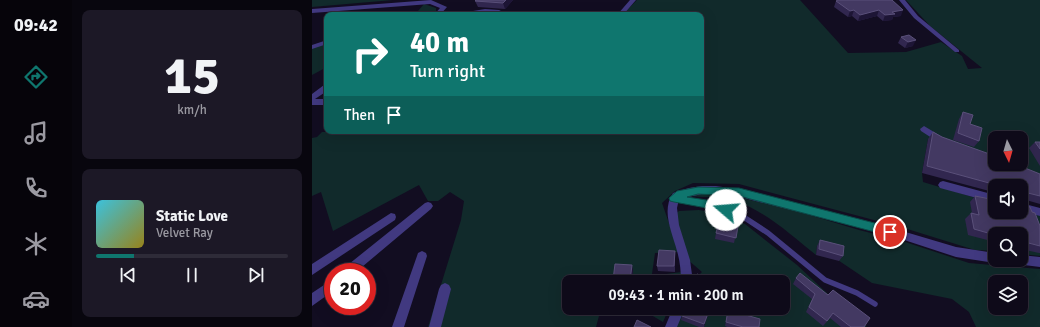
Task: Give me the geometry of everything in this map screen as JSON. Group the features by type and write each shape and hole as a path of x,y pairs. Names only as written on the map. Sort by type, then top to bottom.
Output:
{"street":[{"path":"623,12 633,0"},
{"path":"902,0 922,22 957,51"},
{"path":"312,11 432,1 444,7 440,12"},
{"path":"479,12 499,12"},
{"path":"312,47 324,43"},
{"path":"312,98 324,90"},
{"path":"312,102 324,102"},
{"path":"924,129 935,137 951,144"},
{"path":"943,185 988,197"},
{"path":"686,275 684,258 671,209 674,198 680,194 698,191 739,192 890,232 966,255 988,258"},
{"path":"359,263 428,206"},
{"path":"1028,208 1040,212"},
{"path":"312,270 391,217"},
{"path":"398,327 422,256"},
{"path":"1028,261 1040,262"},
{"path":"435,327 445,289"},
{"path":"312,300 324,291"},
{"path":"671,327 676,315"}],"lane":[{"path":"674,198 713,205 740,214 768,233 825,280 857,294 875,304"}],"green space":[{"path":"312,0 393,0 312,7"},
{"path":"637,0 800,0 848,53 906,52 941,42 962,56 968,69 982,68 930,26 906,0 1040,0 1040,174 1028,170 1028,131 988,131 988,155 928,139 922,173 923,182 976,198 988,207 988,219 1028,219 1028,213 1040,214 1040,256 1028,255 1028,227 988,227 988,251 975,250 904,228 739,184 693,183 675,191 662,203 679,252 655,253 652,274 658,275 562,275 562,315 603,315 599,316 596,327 428,327 461,220 464,201 450,192 438,201 428,201 419,185 333,231 321,192 312,196 312,138 317,137 322,132 324,132 324,134 704,134 704,12 626,12"},
{"path":"424,4 436,8 435,12 408,12 418,11"},
{"path":"324,44 324,69 312,75 312,48"},
{"path":"691,194 732,196 783,207 859,230 899,240 969,263 988,265 988,267 1040,269 1040,327 976,327 969,312 952,299 872,283 817,246 816,255 787,231 756,210 734,201 711,197 688,196"},
{"path":"699,210 745,224 797,265 829,295 866,323 866,327 675,327 679,315 790,315 790,275 699,275 702,272 687,259 675,214 679,211"},
{"path":"682,272 682,275 658,275"},
{"path":"651,315 666,315 663,322"}],"building":[{"path":"506,0 503,3 475,1"},
{"path":"892,0 903,10 892,12 895,14 885,15 879,10 860,15 854,10 850,11 836,1"},
{"path":"909,35 916,40 908,42 901,37"},
{"path":"963,112 973,115 970,124 982,128 979,141 958,133"},
{"path":"933,132 942,137 988,153 988,171 1028,171 1028,169 1040,174 1040,196 1028,193 1028,179 988,179 988,183 927,166"},
{"path":"1035,142 1040,142 1040,149"},
{"path":"975,196 988,199 988,219 1028,219 1028,206 1030,207 1032,212 1035,213 1040,226 1040,246 1028,243 1028,227 988,227 988,233 974,229 971,213 979,215"},
{"path":"721,211 740,215 736,238 716,233"},
{"path":"820,240 844,246 843,256 819,249"},
{"path":"659,250 675,251 674,266 657,266"},
{"path":"615,264 632,265 631,275 614,275"},
{"path":"800,273 828,295 833,290 870,318 864,327 851,327 833,313 827,321 809,307 815,294 796,278"},
{"path":"682,315 707,315 704,324"},
{"path":"727,315 746,315 760,319 759,327 743,327 726,322"},
{"path":"637,320 651,327 634,327"}],"route":[{"path":"726,210 713,205 674,198 687,192 708,190 739,192 890,232"}]}
